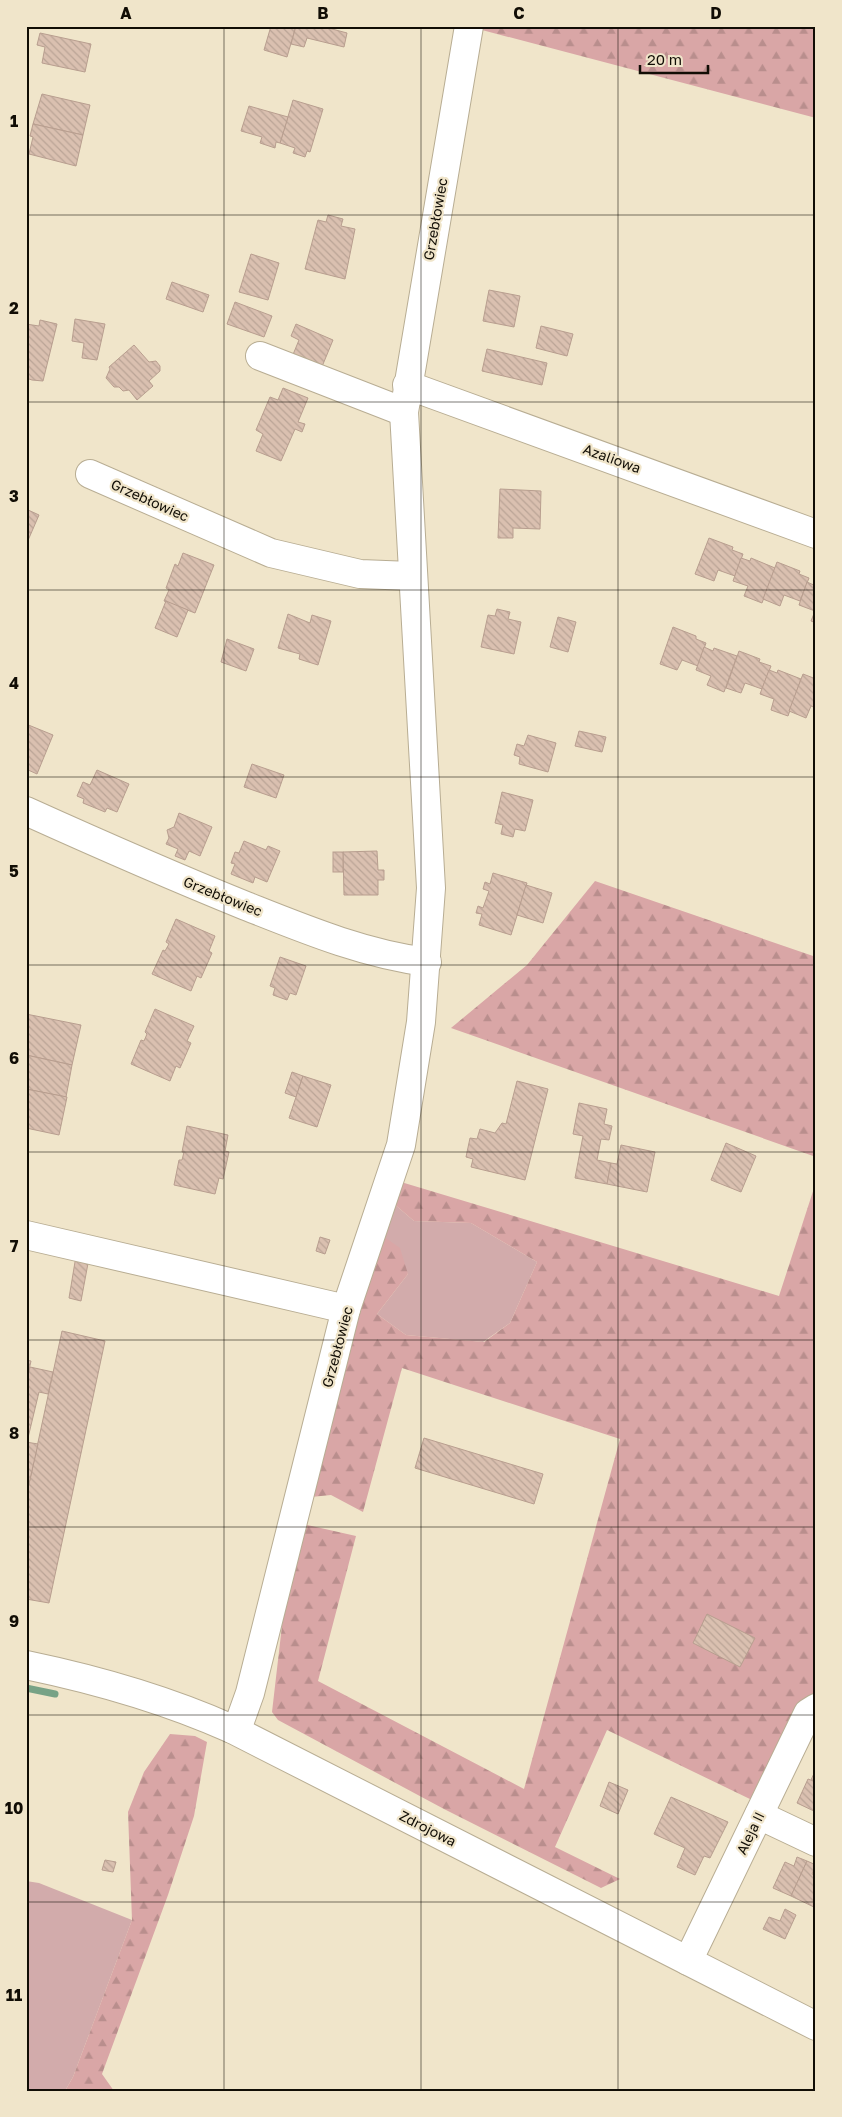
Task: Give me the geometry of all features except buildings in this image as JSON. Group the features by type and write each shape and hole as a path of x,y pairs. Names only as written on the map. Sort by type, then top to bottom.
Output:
{"street":[{"name":"Grzebłowiec","path":"232,1729 240,1721 250,1693 346,1309 401,1144 421,1022 431,888 411,576 404,412 407,385 469,26"},
{"path":"260,356 404,412"},
{"name":"Azaliowa","path":"407,385 816,534"},
{"name":"Grzebłowiec","path":"90,474 271,553 360,574 411,576"},
{"name":"Grzebłowiec","path":"26,811 151,867 287,922 392,958 426,962"},
{"path":"26,1236 346,1309"},
{"name":"Zdrojowa","path":"26,1665 86,1678 135,1692 232,1729 816,2026"},
{"name":"Aleja II","path":"688,1961 808,1713 816,1708"},
{"path":"759,1815 816,1842"}],"shaded area":[{"path":"393,1203 414,1221 471,1223 537,1262 510,1323 483,1342 406,1335 377,1314 408,1274 383,1236"},
{"path":"26,1881 39,1883 132,1920 73,2077 65,2091 26,2091"}],"green space":[{"path":"482,26 806,27 816,30 816,118 482,30"},
{"path":"595,881 816,957 816,1157 451,1028 527,965"},
{"path":"401,1182 779,1296 816,1182 816,1694 800,1705 752,1800 607,1730 555,1847 620,1879 601,1888 444,1809 278,1720 272,1712 294,1522 356,1536 318,1681 524,1789 620,1439 402,1368 363,1512 331,1495 311,1497 355,1309 383,1236 400,1248 408,1274 377,1314 406,1335 484,1342 510,1323 537,1262 471,1223 414,1221 393,1203"},
{"path":"170,1734 195,1736 207,1742 194,1816 168,1895 102,2074 114,2091 65,2091 73,2077 132,1920 128,1812 144,1772"}],"waterway":[{"path":"26,1688 55,1694"}]}
